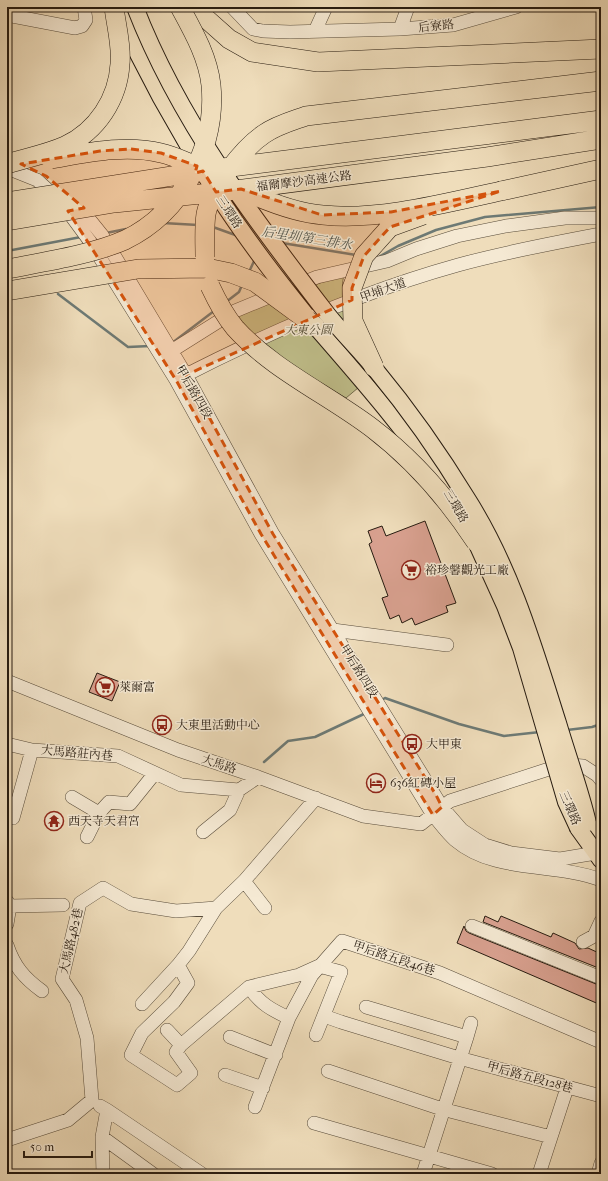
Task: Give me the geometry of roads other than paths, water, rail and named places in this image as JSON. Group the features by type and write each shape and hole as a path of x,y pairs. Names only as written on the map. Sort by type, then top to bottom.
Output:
{"highway":[{"path":"7,166 65,146 92,129 106,111 116,85 120,64 114,7"},
{"path":"7,269 76,255 124,240 145,228 169,207 186,187 196,169 204,147 211,107 211,85 205,59 193,30 180,7"},
{"path":"194,7 229,39 252,52 318,62 601,49"},
{"path":"476,542 433,483 404,454 343,407 278,365 252,345 234,327 218,303 210,286 205,257 206,214 211,197 225,174 263,134 280,125 306,116 601,81"},
{"name":"福爾摩沙高速公路","path":"7,202 223,168 601,120"},
{"name":"福爾摩沙高速公路","path":"7,221 114,203 220,192 487,157 601,139"},
{"path":"7,166 100,151 131,149 161,153 201,168"},
{"path":"230,184 259,198 294,208 322,215 354,216 391,212 500,191 601,169"},
{"path":"374,367 353,321 352,288 364,256 390,227 415,217 500,191"},
{"path":"7,291 138,269 207,268 231,273 255,282 315,326"}],"main road":[{"name":"三環路","path":"119,7 136,50 161,98 228,213 258,255 315,326 391,412 424,456 451,497 476,542 505,606 521,648 566,802 583,826 598,856"},
{"name":"三環路","path":"135,7 156,55 230,184 330,317 374,367 407,410 469,501 502,566 534,646 583,826"},
{"path":"201,168 230,184"}],"street":[{"path":"7,14 75,28 82,26 86,20 84,7"},
{"path":"232,7 253,29 290,32 400,29"},
{"path":"315,31 326,7"},
{"name":"后寮路","path":"408,7 400,29 453,25 516,7"},
{"path":"7,158 46,176 72,198 102,235 157,338"},
{"path":"7,166 36,180 61,202 157,338"},
{"path":"167,354 235,311 317,277 387,261 416,249 457,236 506,226 565,218 601,218"},
{"name":"甲埔大道","path":"181,378 336,307 414,279 499,255 601,234"},
{"name":"甲后路四段","path":"157,338 273,534 333,630 454,840 474,853 495,861 561,870 588,875 601,880"},
{"name":"甲后路四段","path":"181,378 261,534 438,811 462,830 485,845 511,853 560,859 598,856"},
{"path":"333,630 447,645"},
{"name":"大馬路","path":"7,681 178,750 258,777 363,816 421,824 450,801 535,772 558,767 583,766 597,775 601,780"},
{"name":"大馬路莊內巷","path":"7,744 32,750 118,756 181,784 239,790"},
{"path":"13,818 32,750"},
{"path":"87,837 99,813 109,802 130,804 155,773"},
{"path":"203,832 230,810 239,790 258,777"},
{"path":"72,798 99,813"},
{"path":"142,1004 189,951 216,908 244,881 316,798"},
{"name":"甲后路四段","path":"561,870 598,856"},
{"path":"244,881 265,908"},
{"name":"大馬路482巷","path":"92,1100 87,1038 76,1000 62,979 80,903 103,888 131,904 176,911 216,908"},
{"path":"7,924 9,904 63,905"},
{"path":"583,942 594,936 601,921"},
{"path":"472,926 601,978"},
{"name":"甲后路五段46巷","path":"255,1107 290,1018 319,966 342,941 440,973 601,1042"},
{"path":"7,945 12,961 30,982 42,991"},
{"path":"178,965 188,983 174,1002 142,1033 131,1056 177,1085 191,1073 176,1052 181,1045 249,987 298,975 319,966 341,972 316,1035"},
{"path":"249,987 257,999 268,1008 290,1018"},
{"path":"366,1007 467,1037"},
{"name":"甲后路五段128巷","path":"324,1016 459,1058 601,1096"},
{"path":"422,1174 471,1023"},
{"path":"167,1030 181,1045"},
{"path":"230,1037 276,1055"},
{"path":"328,1071 442,1109 551,1137"},
{"path":"225,1075 263,1088"},
{"path":"539,1174 567,1088"},
{"path":"7,1140 68,1120 92,1100 202,1174"},
{"path":"103,1174 102,1137 107,1110"},
{"path":"314,1123 428,1157 492,1174"},
{"path":"102,1137 153,1174"},
{"path":"598,1174 601,1163"}],"waterway":[{"name":"后里圳第三排水","path":"377,258 398,246 436,230 485,217 601,207"},
{"name":"后里圳第三排水","path":"163,223 198,225"},
{"name":"后里圳第三排水","path":"213,227 238,236"},
{"name":"后里圳第三排水","path":"106,233 126,229"},
{"name":"后里圳第三排水","path":"7,251 81,237"},
{"name":"后里圳第三排水","path":"282,243 356,255"},
{"path":"249,272 255,259"},
{"path":"226,302 239,292 242,285"},
{"path":"58,294 128,347 150,346"},
{"path":"172,343 214,311"},
{"path":"380,701 385,698 459,724 504,736 540,732"},
{"path":"264,762 288,741 315,737 366,713"},
{"path":"567,730 592,727 601,724"}],"place":[{"name":"裕珍馨觀光工廠","path":"411,570"},
{"name":"萊爾富","path":"105,687"},
{"name":"大東里活動中心","path":"162,725"},
{"name":"大甲東","path":"412,744"},
{"name":"636紅磚小屋","path":"376,783"},
{"name":"西天寺天君宮","path":"54,821"}],"park label":[{"name":"大東公園","path":"308,330"}]}
